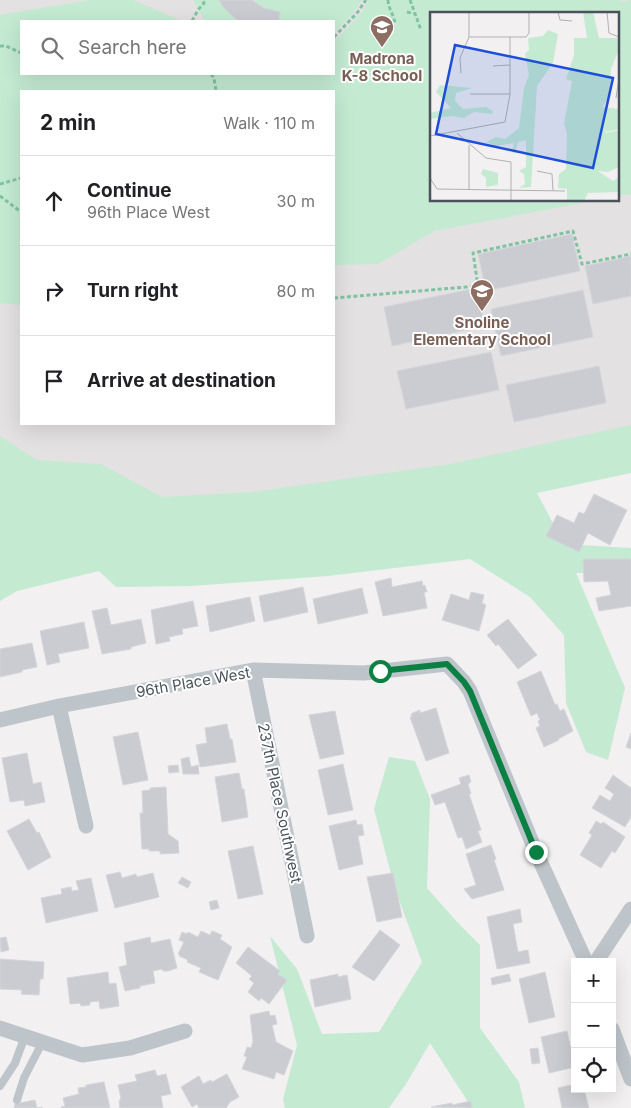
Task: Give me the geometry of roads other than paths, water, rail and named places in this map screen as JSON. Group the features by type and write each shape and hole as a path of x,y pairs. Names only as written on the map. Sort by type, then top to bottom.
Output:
{"street":[{"name":"96th Place West","path":"0,720 59,706 253,670 364,673 447,664 470,691 536,852 584,958"},
{"name":"237th Place Southwest","path":"253,670 308,936"},
{"path":"59,706 86,826"},
{"path":"599,958 631,909"},
{"path":"0,1028 82,1055 130,1048 185,1031"},
{"path":"616,1040 631,1080"}],"lane":[{"path":"0,1086 15,1063 25,1036"},
{"path":"18,1100 24,1078 43,1041"}],"place":[{"name":"Madrona K-8 School","path":"382,48"},
{"name":"Snoline Elementary School","path":"482,312"}]}
